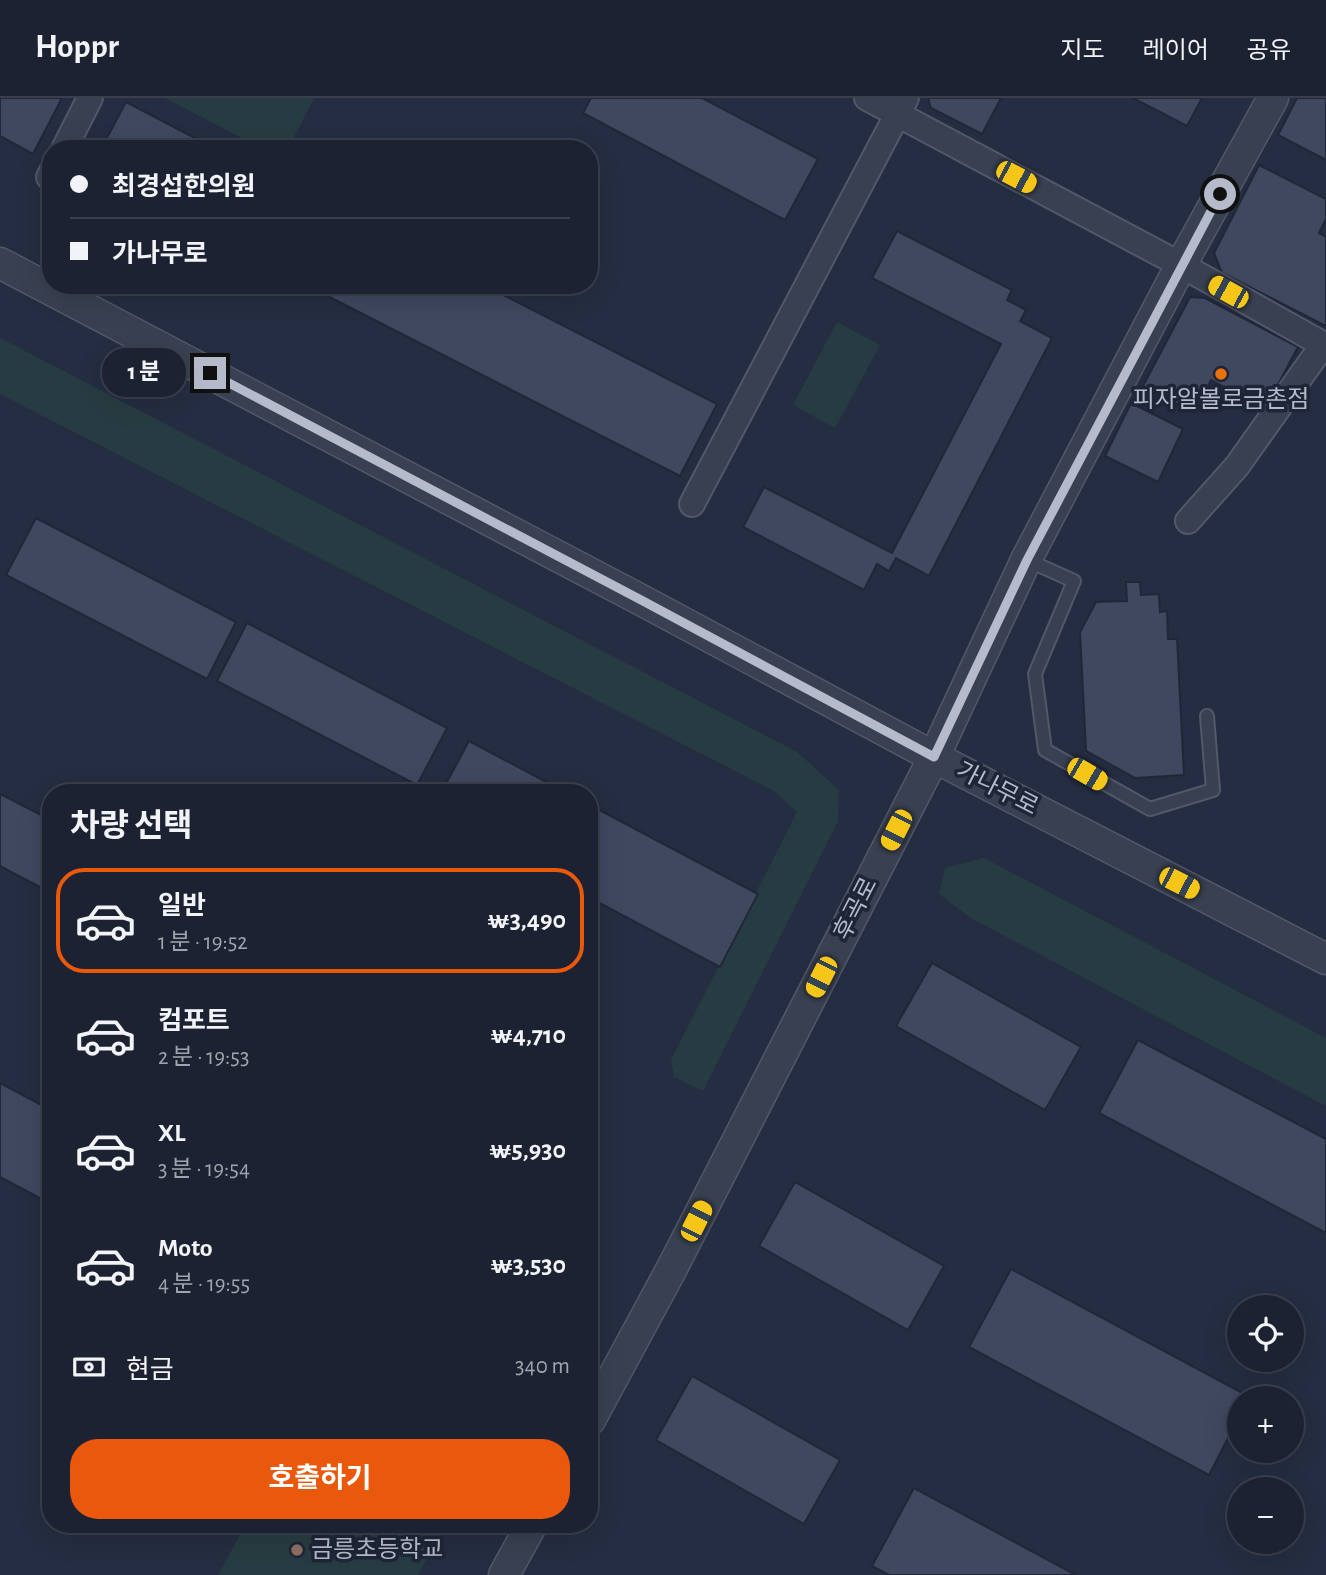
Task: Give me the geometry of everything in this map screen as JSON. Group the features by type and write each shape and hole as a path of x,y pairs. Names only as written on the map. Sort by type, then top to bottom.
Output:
{"street":[{"path":"69,140 90,98"},
{"path":"867,98 902,106 1324,346 1237,466 1188,520"},
{"name":"후곡로","path":"598,1405 678,1258 934,757 1027,560 1181,265 1273,98"},
{"path":"692,504 902,106"},
{"name":"가나무로","path":"0,263 42,285"},
{"name":"가나무로","path":"59,294 934,757 1326,959"},
{"path":"504,1575 527,1533"}],"lane":[{"path":"1027,560 1074,581 1035,674 1045,750 1150,809 1213,790 1207,716"}],"green space":[{"path":"165,98 314,98 293,140 246,140"},
{"path":"837,322 880,345 835,428 793,405"},
{"path":"0,338 797,752 839,790 838,821 703,1091 674,1077 671,1060 797,812 774,791 0,394"},
{"path":"984,858 1326,1038 1326,1106 971,918 939,894 945,868"},
{"path":"241,1533 441,1533 418,1575 218,1575"}],"building":[{"path":"0,98 62,98 33,154 0,136"},
{"path":"591,98 702,98 818,159 785,220 583,113"},
{"path":"928,98 1001,98 982,134 931,108"},
{"path":"1133,98 1202,98 1187,126"},
{"path":"1297,98 1326,98 1326,160 1278,135"},
{"path":"126,102 199,140 106,140"},
{"path":"1259,165 1326,199 1326,219 1319,233 1326,237 1326,326 1222,273 1214,253"},
{"path":"897,231 1012,290 1007,300 1026,310 1020,321 1052,338 929,576 896,558 889,571 877,564 864,590 743,527 764,487 892,553 1001,344 872,278"},
{"path":"324,294 502,294 717,404 680,476"},
{"path":"1190,297 1205,298 1298,347 1265,409 1211,380 1194,413 1143,386"},
{"path":"1131,403 1183,429 1158,482 1105,456"},
{"path":"36,518 236,622 207,679 6,575"},
{"path":"1126,582 1140,582 1141,595 1159,594 1160,612 1167,611 1168,639 1177,639 1184,775 1135,778 1086,751 1080,632 1096,602 1127,601"},
{"path":"247,623 447,728 418,784 415,784 217,681"},
{"path":"469,741 550,784 446,784"},
{"path":"0,794 42,815 42,888 0,866"},
{"path":"598,809 758,894 720,967 598,902"},
{"path":"932,963 1081,1047 1045,1110 896,1026"},
{"path":"1138,1040 1326,1139 1326,1233 1099,1113"},
{"path":"0,1083 42,1105 42,1199 0,1177"},
{"path":"795,1182 944,1266 908,1330 759,1246"},
{"path":"1011,1269 1229,1386 1227,1386 1227,1440 1209,1475 969,1347"},
{"path":"692,1376 840,1460 804,1524 656,1440"},
{"path":"914,1488 1076,1575 889,1575 872,1566"}],"place":[{"name":"피자알볼로금촌점","path":"1221,374"},
{"name":"금릉초등학교","path":"297,1550"}],"route":[{"path":"210,373 934,757 1027,560 1220,194"}]}
